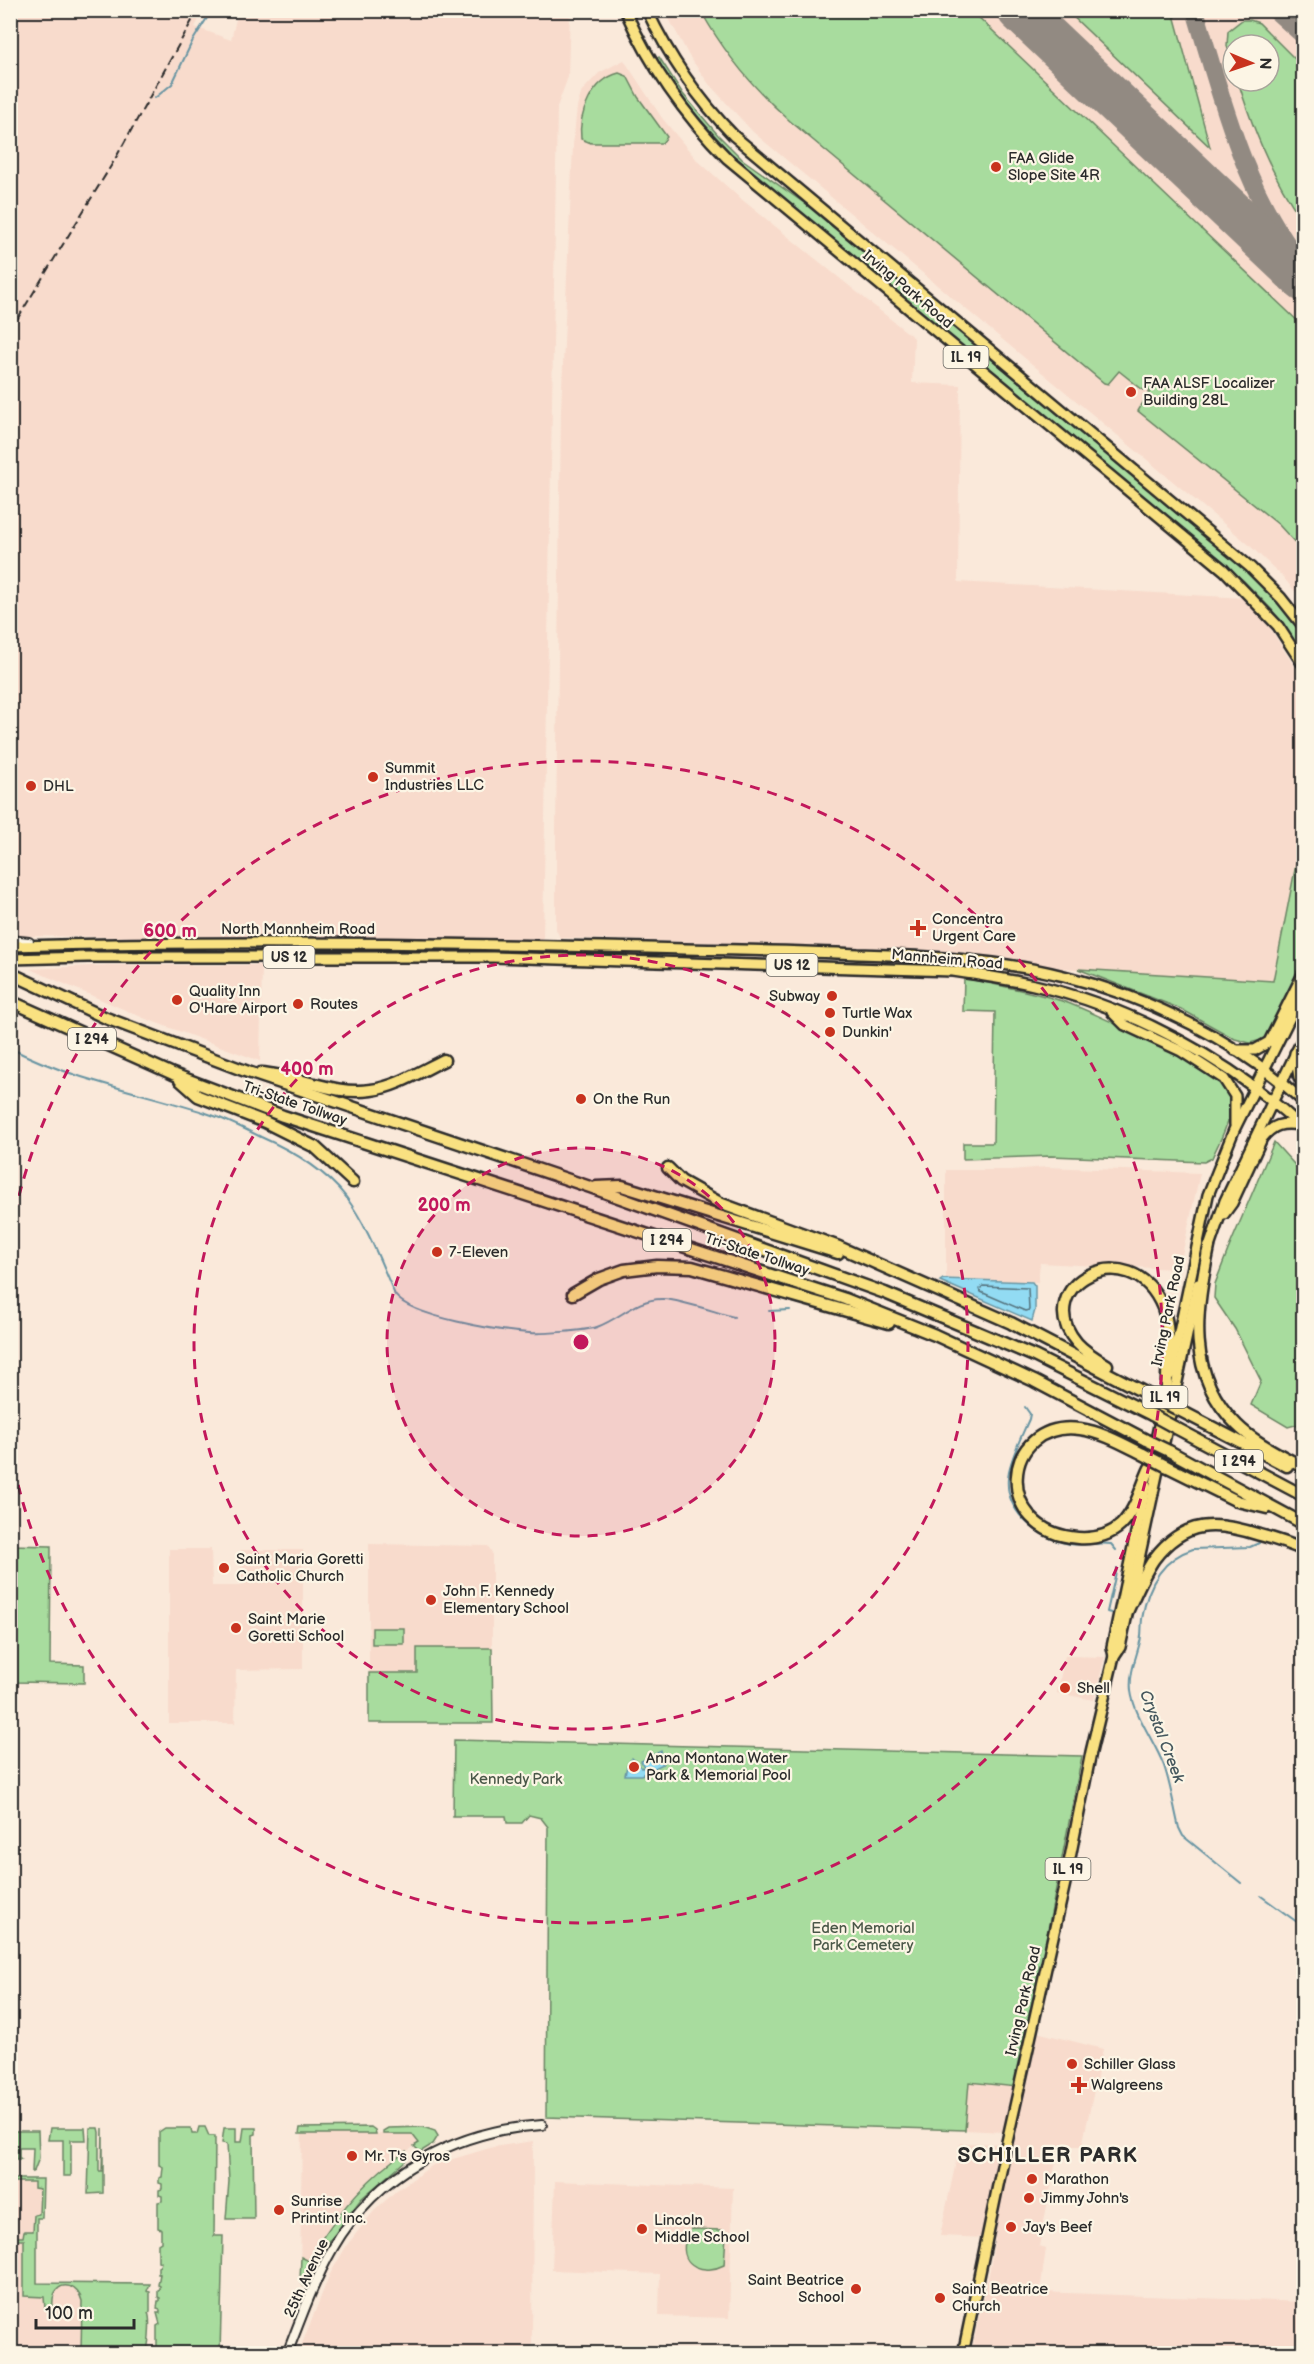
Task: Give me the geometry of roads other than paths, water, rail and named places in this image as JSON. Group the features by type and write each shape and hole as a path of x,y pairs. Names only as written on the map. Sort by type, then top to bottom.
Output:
{"highway":[{"name":"Tri-State Tollway","path":"10,973 106,1018 248,1072 590,1187 896,1297 1034,1356 1152,1415 1304,1496"},
{"name":"Tri-State Tollway","path":"10,1001 173,1074 282,1116 845,1299 935,1335 1034,1381 1304,1524"},
{"path":"248,1072 279,1074 324,1086 370,1090 394,1084 444,1060"},
{"path":"173,1074 198,1096 275,1126 315,1147 353,1182"},
{"path":"668,1168 681,1181 723,1204 839,1247 886,1269"},
{"name":"I 294","path":"590,1187 622,1186 886,1269 1011,1323 1159,1394 1178,1408 1304,1475"},
{"path":"1209,1247 1199,1310 1198,1345 1203,1373 1213,1394 1238,1426 1304,1467"},
{"path":"573,1294 599,1279 624,1270 657,1266 692,1268 935,1335"},
{"path":"1122,1270 1132,1272 1152,1289 1166,1318 1159,1394 1096,1358 1078,1345 1068,1329 1065,1318 1066,1298 1073,1287 1087,1276 1096,1271 1122,1270"},
{"path":"1150,1468 1126,1518 1115,1529 1103,1536 1076,1538 1051,1531 1031,1518 1020,1501 1016,1477 1021,1459 1033,1441 1046,1433 1060,1429 1080,1429 1107,1437 1238,1501 1279,1510"},
{"path":"1127,1612 1152,1562 1174,1539 1193,1528 1210,1524 1237,1527 1304,1550"}],"main road":[{"name":"Irving Park Road","path":"626,10 638,38 677,101 727,158 1224,570 1278,626 1304,666"},
{"name":"Irving Park Road","path":"647,10 665,45 687,79 734,136 1250,567 1281,598 1304,627"},
{"name":"North Mannheim Road","path":"10,946 52,944 549,945"},
{"name":"Mannheim Road","path":"549,945 896,955 959,958 1010,965 1062,976 1114,991 1168,1013 1235,1050 1265,1070 1304,1102"},
{"name":"North Mannheim Road","path":"10,959 87,957 549,958"},
{"name":"Mannheim Road","path":"549,958 952,971 1035,985 1108,1008 1193,1048 1255,1090 1302,1127"},
{"path":"1235,1050 1255,1050 1269,1042 1304,972"},
{"name":"Irving Park Road","path":"1114,1656 1112,1647 1150,1468 1159,1394 1208,1196 1234,1130 1304,989"},
{"path":"1108,1008 1125,1025 1181,1051 1224,1079 1235,1096 1234,1130"},
{"name":"Irving Park Road","path":"963,2354 1008,2136 1065,1883 1091,1752 1114,1656 1120,1647 1197,1289 1217,1223 1304,1036"},
{"path":"1295,1053 1299,1077 1304,1086"},
{"path":"1217,1223 1232,1203 1262,1138 1268,1131 1281,1124 1302,1127"}],"street":[{"path":"10,940 52,944"},
{"name":"25th Avenue","path":"287,2354 308,2300 334,2247 353,2219 387,2185 423,2159 448,2145 494,2131 542,2125"}],"water":[{"path":"943,1279 1032,1282 1035,1286 1035,1310 1032,1321 940,1281"},
{"path":"661,1751 663,1757 660,1759 663,1764 641,1775 625,1775 632,1758 642,1768 644,1767 641,1761"}],"waterway":[{"path":"155,98 172,84 192,42 212,10"},
{"path":"10,1048 58,1069 220,1118 285,1148 318,1169 354,1208 373,1244 395,1295 404,1303 419,1310 457,1322 535,1333 597,1327 637,1305 663,1299 734,1317"},
{"path":"769,1311 790,1310"},
{"path":"1025,1407 1030,1414 1029,1419 1009,1471 1010,1498 1016,1509 1034,1528 1057,1541 1070,1544 1111,1544 1116,1550"},
{"name":"Crystal Creek","path":"1241,1883 1183,1836 1164,1766 1133,1700 1131,1678 1141,1639 1144,1608 1152,1586 1164,1567 1193,1549 1250,1547 1259,1543"},
{"path":"1111,1613 1107,1612 1117,1568"},
{"name":"Crystal Creek","path":"1261,1896 1304,1927"}],"railway":[{"path":"10,331 114,161 198,10"}],"place":[{"name":"FAA Glide Slope Site 4R","path":"996,167"},
{"name":"FAA ALSF Localizer Building 28L","path":"1131,392"},
{"name":"Summit Industries LLC","path":"373,777"},
{"name":"DHL","path":"31,786"},
{"name":"Concentra Urgent Care","path":"918,928"},
{"name":"Subway","path":"832,996"},
{"name":"Quality Inn O'Hare Airport","path":"177,1000"},
{"name":"Routes","path":"298,1004"},
{"name":"Turtle Wax","path":"830,1013"},
{"name":"Dunkin'","path":"830,1032"},
{"name":"On the Run","path":"581,1099"},
{"name":"7-Eleven","path":"437,1252"},
{"name":"Saint Maria Goretti Catholic Church","path":"224,1568"},
{"name":"John F. Kennedy Elementary School","path":"431,1600"},
{"name":"Saint Marie Goretti School","path":"236,1628"},
{"name":"Shell","path":"1065,1688"},
{"name":"Anna Montana Water Park & Memorial Pool","path":"634,1767"},
{"name":"Schiller Glass","path":"1072,2064"},
{"name":"Walgreens","path":"1079,2085"},
{"name":"Mr. T's Gyros","path":"352,2156"},
{"name":"Marathon","path":"1032,2179"},
{"name":"Jimmy John's","path":"1029,2198"},
{"name":"Sunrise Printint inc.","path":"279,2210"},
{"name":"Jay's Beef","path":"1011,2227"},
{"name":"Lincoln Middle School","path":"642,2229"},
{"name":"Saint Beatrice School","path":"856,2289"},
{"name":"Saint Beatrice Church","path":"940,2298"}],"district":[{"name":"SCHILLER PARK","path":"1048,2155"}],"park label":[{"name":"Kennedy Park","path":"516,1779"},
{"name":"Eden Memorial Park Cemetery","path":"863,1936"}]}
